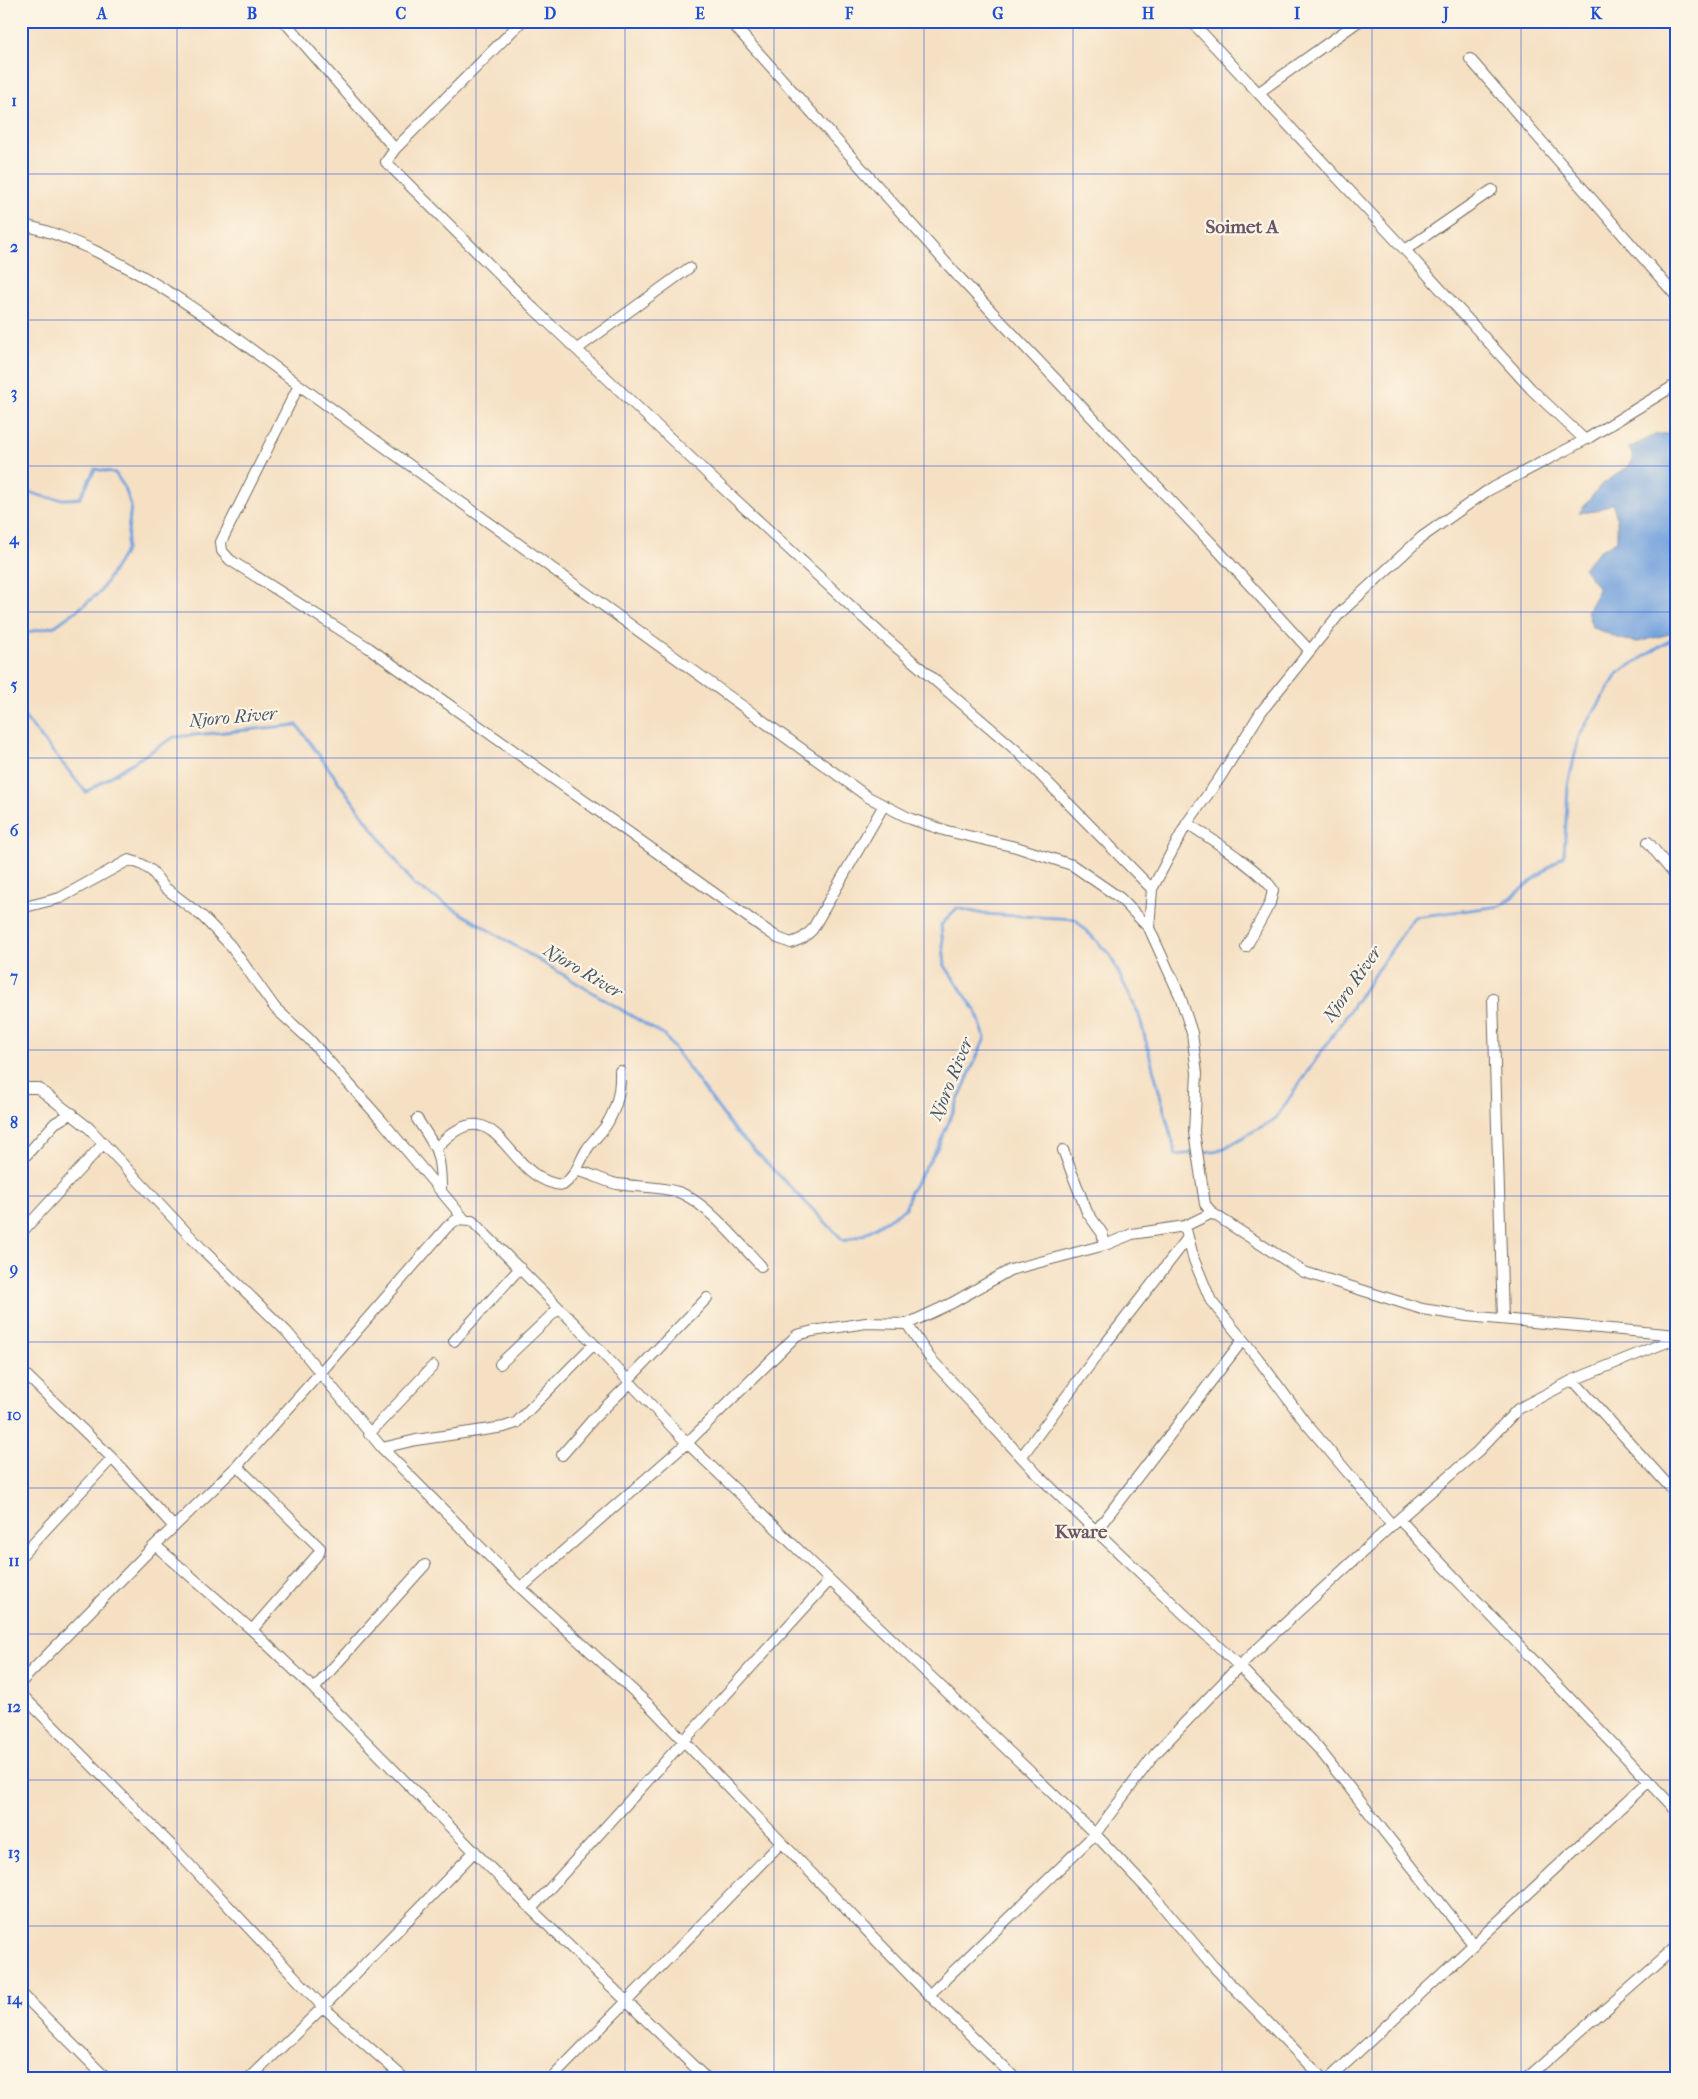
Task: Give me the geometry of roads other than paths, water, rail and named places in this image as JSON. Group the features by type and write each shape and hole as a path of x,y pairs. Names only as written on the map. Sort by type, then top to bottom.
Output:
{"street":[{"path":"284,21 395,149"},
{"path":"522,21 395,149 386,162 577,349 881,634 1017,751 1152,889"},
{"path":"730,21 956,274 1214,546 1310,651"},
{"path":"1191,21 1405,250 1531,390 1585,440"},
{"path":"1258,93 1359,21"},
{"path":"1470,59 1677,297"},
{"path":"1405,250 1492,190"},
{"path":"21,225 72,240 120,263 235,337 868,797 911,819 947,831 1016,847 1072,865 1120,898 1149,928 1180,996 1192,1033 1197,1073 1194,1132 1205,1204 1212,1213 1304,1272 1422,1309 1677,1336"},
{"path":"577,349 689,268"},
{"path":"1149,928 1152,889 1188,823 1219,779 1261,712 1340,613 1422,537 1488,491 1585,440 1677,384"},
{"path":"299,385 221,542 222,551 230,560 369,648 743,914 791,943 803,938 812,930 884,805"},
{"path":"1188,823 1240,860 1270,884 1273,890 1270,903 1246,947"},
{"path":"1648,842 1677,878"},
{"path":"21,908 66,895 129,860 141,864 152,871 164,887 203,918 230,946 275,1008 309,1039 441,1190 464,1220"},
{"path":"1493,999 1503,1319"},
{"path":"437,1147 457,1129 467,1124 479,1124 490,1129 539,1178 552,1184 563,1185 577,1171 587,1149 604,1128 617,1102 621,1085 620,1071"},
{"path":"21,1088 38,1088 72,1113 203,1250 287,1332 382,1448 521,1588 617,1674 929,1995 1015,2078"},
{"path":"21,1161 55,1123 72,1113"},
{"path":"417,1119 437,1147 441,1171 441,1190"},
{"path":"21,1233 103,1144"},
{"path":"1064,1150 1087,1212 1102,1233 1105,1245"},
{"path":"577,1171 589,1173 611,1182 679,1192 693,1200 713,1217 761,1266"},
{"path":"521,1588 687,1443 797,1335 814,1330 866,1323 907,1324 952,1303 1010,1270 1105,1245 1132,1234 1185,1226 1212,1213"},
{"path":"21,1682 155,1545 237,1466 447,1226 456,1220 472,1221 594,1344 687,1443 1095,1834 1153,1895 1213,1966 1322,2078"},
{"path":"1185,1226 1187,1239 1211,1301 1305,1422 1396,1522 1677,1812"},
{"path":"1022,1456 1187,1239"},
{"path":"454,1341 520,1268"},
{"path":"562,1455 594,1418 707,1298"},
{"path":"500,1364 559,1308"},
{"path":"907,1324 930,1358 960,1393 1096,1531 1239,1666 1318,1748 1473,1944"},
{"path":"929,1995 1095,1834 1155,1754 1239,1666 1396,1522 1478,1451 1518,1409 1573,1380 1677,1336"},
{"path":"1096,1531 1242,1341"},
{"path":"382,1448 416,1440 504,1427 516,1423 594,1344"},
{"path":"369,1434 433,1366"},
{"path":"21,1370 112,1458 174,1527"},
{"path":"1573,1380 1677,1495"},
{"path":"21,1556 112,1458"},
{"path":"237,1466 320,1548 319,1553 252,1630"},
{"path":"155,1545 252,1630 314,1689 475,1850 531,1909 706,2078"},
{"path":"314,1689 426,1565"},
{"path":"531,1909 830,1580"},
{"path":"21,1694 172,1846 323,2007 404,2078"},
{"path":"1330,2078 1648,1782"},
{"path":"552,2078 781,1843"},
{"path":"250,2078 323,2007 475,1850"},
{"path":"1527,2078 1677,1946"},
{"path":"21,1993 106,2078"}],"water":[{"path":"1657,434 1674,434 1677,437 1677,632 1638,642 1620,639 1592,627 1587,611 1596,595 1598,587 1583,568 1599,551 1617,541 1617,519 1613,503 1595,511 1579,513 1600,486 1629,466 1634,458 1629,448"}],"waterway":[{"name":"Njoro River","path":"21,488 50,498 80,498 95,469 115,473 125,488 131,506 126,550 100,592 55,626 28,632 21,636"},
{"name":"Njoro River","path":"21,713 86,792 174,737 297,725 414,885 665,1036 735,1131 844,1241 865,1234 906,1208 910,1192 938,1147 985,1038 976,1011 945,966 941,925 957,908 983,914 1075,919 1110,955 1139,1015 1176,1155 1221,1150 1275,1119 1414,917 1501,906 1564,855 1568,786 1579,736 1618,673 1677,636"},
{"path":"1519,2078 1536,2063"}],"district":[{"name":"Soimet A","path":"1242,226"},
{"name":"Kware","path":"1081,1531"}]}
